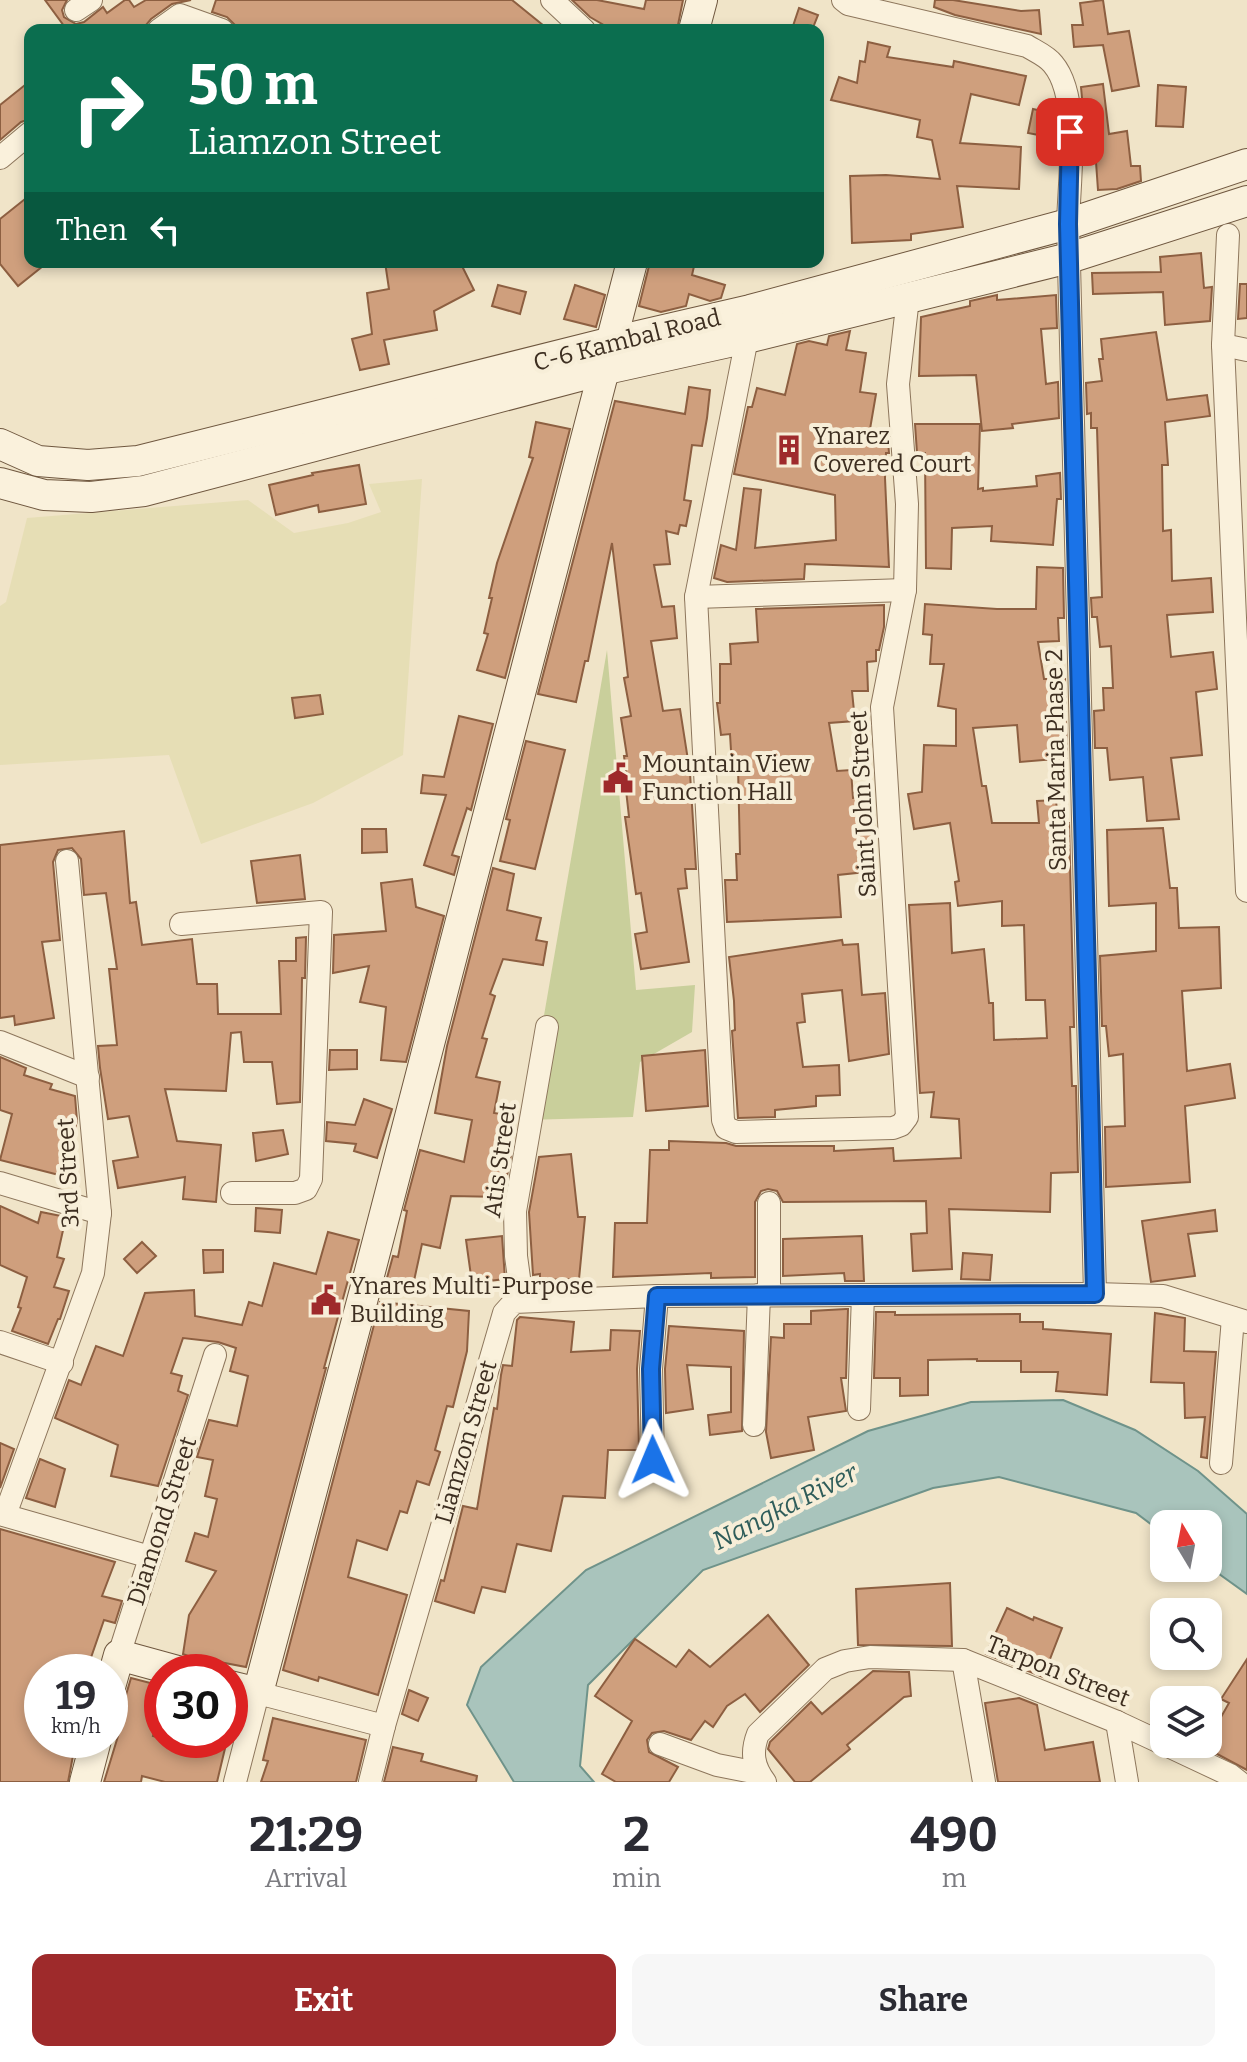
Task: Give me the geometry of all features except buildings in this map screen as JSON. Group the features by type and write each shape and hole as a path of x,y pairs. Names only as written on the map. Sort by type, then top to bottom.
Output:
{"main road":[{"path":"696,24 702,0"},
{"name":"C-6 Kambal Road","path":"0,444 38,461 88,465 138,461 750,310 1068,224 1247,164"},
{"name":"C-6 Kambal Road","path":"0,483 44,495 91,497 144,491 602,370 747,338 1069,258 1247,201"},
{"path":"248,1677 369,1275 630,268"},
{"path":"85,1782 91,1758"}],"street":[{"path":"552,0 578,24"},
{"name":"Santa Maria Phase 2","path":"843,0 848,4 1027,46 1052,61 1071,102 1068,224 1095,1294"},
{"path":"167,24 180,15 205,24"},
{"path":"0,158 24,138"},
{"path":"1228,235 1223,345 1247,891"},
{"name":"Saint John Street","path":"696,597 723,1120 726,1128 736,1132 893,1128 901,1125 907,1117 882,707 905,590 907,504 898,384 908,298"},
{"path":"747,338 696,597 905,590"},
{"path":"1223,345 1247,350"},
{"name":"3rd Street","path":"2,1515 62,1363 93,1273 100,1213 67,861"},
{"path":"181,924 321,912 311,1179 306,1189 295,1193 232,1193"},
{"name":"Atis Street","path":"522,1300 516,1256 515,1211 547,1027"},
{"path":"0,1042 88,1077"},
{"path":"0,1183 100,1213"},
{"path":"754,1425 769,1203"},
{"path":"522,1300 764,1295 1163,1296 1240,1320 1221,1463"},
{"path":"859,1409 863,1295"},
{"path":"653,1460 651,1369 657,1296"},
{"name":"Liamzon Street","path":"370,1782 504,1313 514,1302 522,1300"},
{"path":"0,1342 62,1363"},
{"name":"Diamond Street","path":"119,1654 215,1355"},
{"path":"2,1515 150,1557"},
{"name":"Tarpon Street","path":"762,1777 753,1748 758,1734 825,1669 845,1661 870,1657 963,1660 1150,1737"},
{"path":"963,1660 984,1782"},
{"path":"248,1691 384,1726"},
{"path":"1117,1722 1127,1782"},
{"path":"660,1744 717,1765 762,1777"},
{"path":"235,1782 237,1758"},
{"name":"Tarpon Street","path":"1194,1758 1239,1782"}],"shaded area":[{"path":"422,479 403,755 313,803 201,844 169,755 0,765 0,606 6,602 27,518 248,500 294,533 348,523 381,512 369,484"}],"green space":[{"path":"607,650 636,990 695,985 692,1032 640,1062 633,1117 526,1120"}],"water":[{"name":"Nangka River","path":"1063,1400 1135,1430 1198,1471 1247,1514 1247,1594 1222,1576 1222,1510 1150,1510 1150,1524 1136,1513 999,1477 933,1488 703,1570 588,1685 580,1766 594,1782 514,1782 467,1705 481,1667 586,1570 868,1431 971,1402"}],"place":[{"name":"Ynarez Covered Court","path":"789,450"},
{"name":"Mountain View Function Hall","path":"618,778"},
{"name":"Ynares Multi-Purpose Building","path":"326,1300"}],"route":[{"path":"653,1460 651,1369 657,1296 1095,1294 1068,224 1070,132"}]}
